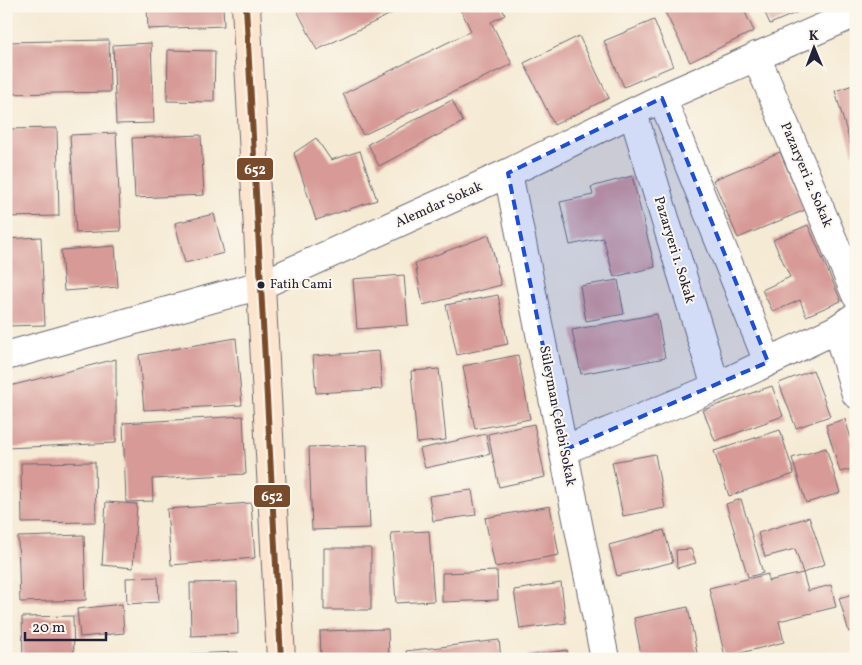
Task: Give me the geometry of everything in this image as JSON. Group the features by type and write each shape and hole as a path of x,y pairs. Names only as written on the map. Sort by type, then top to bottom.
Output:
{"street":[{"path":"246,6 281,659"},
{"name":"Alemdar Sokak","path":"6,356 261,285 508,173 662,98 856,12"},
{"name":"Pazaryeri 2. Sokak","path":"756,56 856,295"},
{"path":"662,98 768,362"},
{"name":"Pazaryeri 1. Sokak","path":"633,113 716,387"},
{"name":"Süleyman Çelebi Sokak","path":"508,173 605,659"},
{"path":"564,450 716,387 846,322 856,394"}],"highlighted area":[{"path":"662,98 768,362 564,450 508,173"}],"building":[{"path":"147,6 223,6 224,26 148,29"},
{"path":"295,6 407,6 317,50"},
{"path":"459,6 501,6 505,15 491,22 512,64 363,135 343,94 471,31"},
{"path":"662,6 742,6 754,31 690,62"},
{"path":"762,6 812,6 770,24"},
{"path":"654,20 673,66 624,87 604,41"},
{"path":"579,36 609,98 554,125 524,63"},
{"path":"109,40 110,92 6,94 6,42"},
{"path":"151,43 154,123 116,124 113,45"},
{"path":"168,50 215,51 214,102 167,101"},
{"path":"856,84 856,160 855,160 835,91"},
{"path":"452,100 463,122 379,166 368,144"},
{"path":"57,128 59,216 6,217 6,129"},
{"path":"116,133 121,231 76,233 70,135"},
{"path":"201,135 204,195 135,198 132,138"},
{"path":"316,138 331,160 360,151 377,200 316,220 294,153"},
{"path":"780,152 805,210 738,238 713,180"},
{"path":"632,176 655,267 614,277 603,238 570,245 560,202 593,195 591,187"},
{"path":"214,214 224,253 185,263 175,223"},
{"path":"808,225 841,301 806,316 800,300 773,312 762,290 790,277 773,240"},
{"path":"489,235 501,285 423,305 415,263"},
{"path":"41,237 45,325 6,326 6,239"},
{"path":"115,246 118,287 64,291 61,250"},
{"path":"404,275 408,325 357,329 353,279"},
{"path":"618,280 624,314 586,321 580,286"},
{"path":"498,295 508,344 457,355 446,305"},
{"path":"657,314 665,358 581,374 572,330"},
{"path":"236,338 242,405 144,410 139,355"},
{"path":"379,351 382,389 316,393 313,356"},
{"path":"518,355 530,419 475,429 463,366"},
{"path":"116,359 116,443 6,448 6,387"},
{"path":"439,369 446,440 417,443 411,371"},
{"path":"813,370 830,416 796,428 779,383"},
{"path":"772,386 783,416 715,441 703,410"},
{"path":"243,416 246,474 152,479 153,501 126,502 123,423"},
{"path":"845,419 856,454 856,468 840,472 826,425"},
{"path":"534,424 545,477 499,487 488,434"},
{"path":"780,430 794,474 729,496 714,451"},
{"path":"486,434 490,454 425,468 420,449"},
{"path":"367,445 370,528 312,530 309,447"},
{"path":"826,448 840,493 806,503 792,458"},
{"path":"655,454 665,508 623,516 612,462"},
{"path":"95,462 96,522 22,523 21,463"},
{"path":"472,490 476,515 433,521 429,496"},
{"path":"741,499 763,573 748,577 726,504"},
{"path":"106,502 137,504 133,568 102,565"},
{"path":"251,503 255,558 171,565 167,509"},
{"path":"550,506 559,555 495,567 485,518"},
{"path":"809,517 825,564 803,573 795,549 765,557 758,533"},
{"path":"664,530 673,562 617,576 609,545"},
{"path":"429,531 434,601 396,603 391,533"},
{"path":"84,535 86,600 20,602 18,537"},
{"path":"324,548 371,548 371,610 324,610"},
{"path":"691,549 696,563 677,568 676,550"},
{"path":"497,571 498,600 442,602 442,573"},
{"path":"803,573 808,591 831,585 836,607 779,621 784,642 725,657 709,588 768,574 768,581"},
{"path":"158,577 159,602 127,604 126,578"},
{"path":"237,582 238,634 191,636 190,583"},
{"path":"561,583 566,623 520,629 514,590"},
{"path":"856,593 856,630 849,632 839,598"},
{"path":"122,604 124,633 80,637 77,609"},
{"path":"688,607 698,658 642,659 634,618"},
{"path":"73,616 74,659 23,659 22,617"},
{"path":"388,629 389,659 321,659 320,631"},
{"path":"499,640 501,659 407,659 406,651"},
{"path":"567,650 568,659 528,659 527,656"},
{"path":"238,652 239,659 191,659 191,654"}],"transit line":[{"name":"652","path":"246,6 281,659"}],"place":[{"name":"Fatih Cami","path":"261,285"}]}
